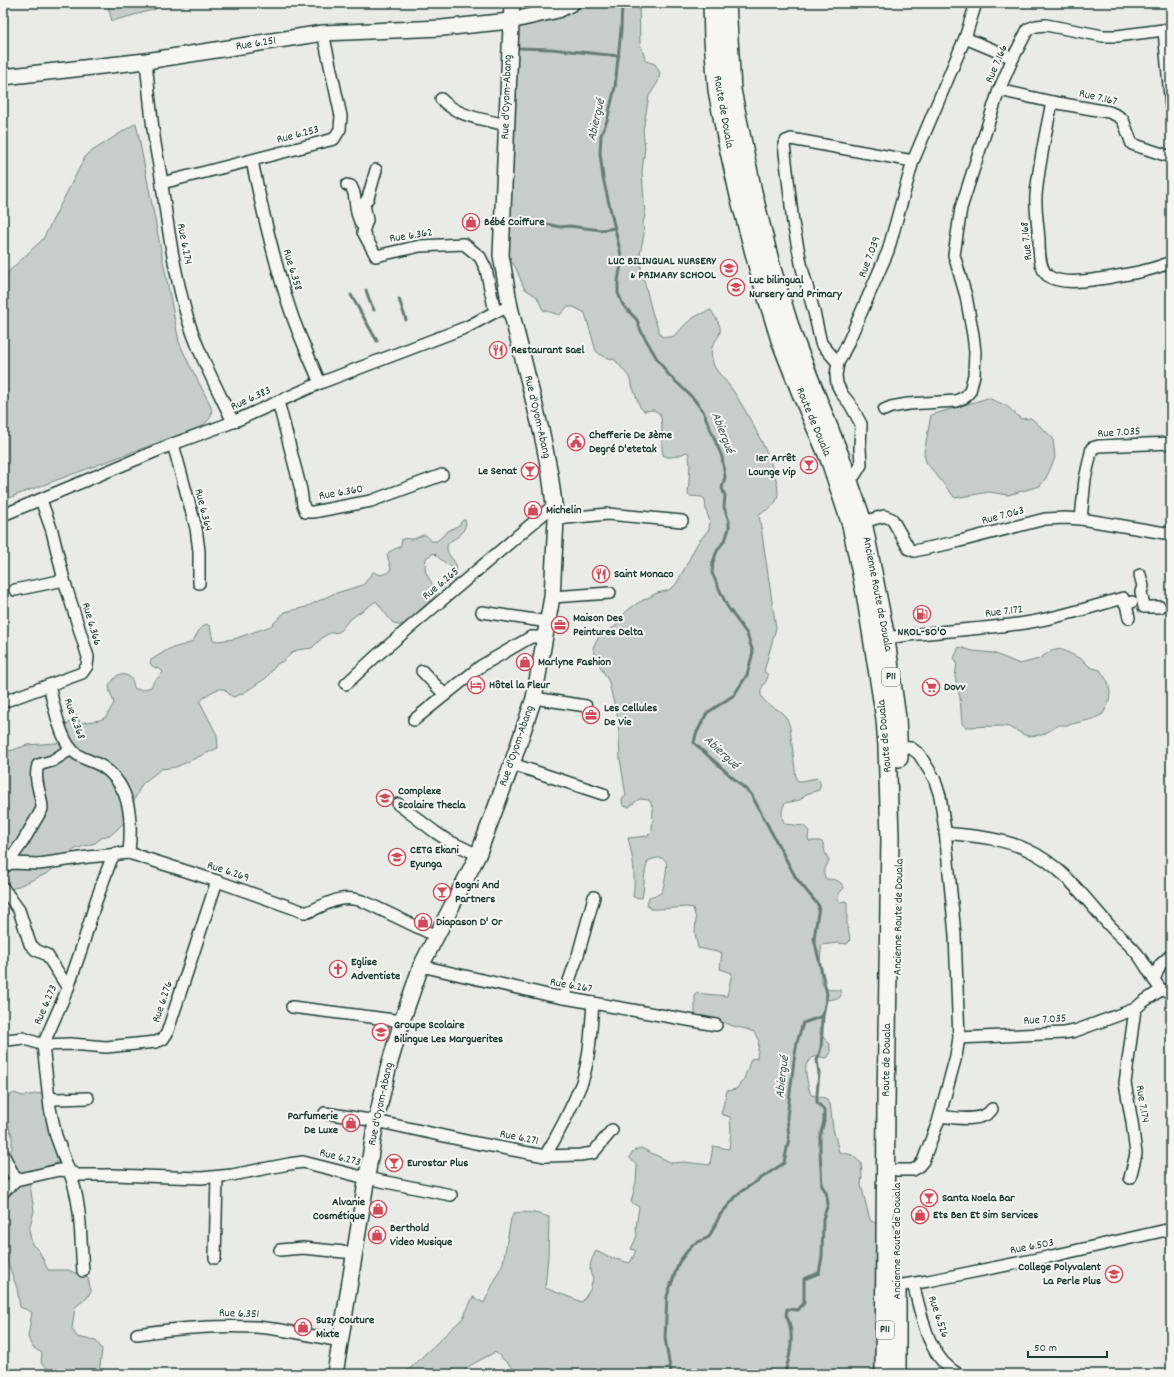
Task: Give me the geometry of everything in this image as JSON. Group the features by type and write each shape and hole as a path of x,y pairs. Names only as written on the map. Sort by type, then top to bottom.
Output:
{"main road":[{"name":"Rue d'Oyom-Abang","path":"334,1374 376,1121 388,1069 402,1021 421,966 478,855 512,764 534,698 552,597 555,512 550,474 542,434 510,307 501,255 510,21 512,3"},
{"name":"Rue 6.251","path":"3,77 146,61 323,33 442,28 510,21 558,10 572,3"},
{"name":"Route de Douala","path":"712,3 717,90 739,196 759,272 780,340 796,382 830,461 851,525 891,718 887,746 890,837 884,1374"},
{"name":"Ancienne Route de Douala","path":"727,3 732,90 753,192 770,261 792,336 848,477 863,522 886,638 891,718 899,747 900,895 897,1170 905,1285 897,1374"}],"street":[{"name":"Rue 7.039","path":"848,477 855,475 861,465 861,424 837,384 836,375 838,363 888,251 913,161 965,38 976,3"},
{"name":"Rue 7.166","path":"884,410 891,407 908,404 956,401 965,397 970,391 974,375 974,340 966,296 955,258 961,208 999,90 1028,29 1046,24 1103,36 1117,36 1168,30"},
{"path":"1168,30 1171,107"},
{"name":"Rue 6.253","path":"162,183 334,139 340,129 341,116 323,33"},
{"path":"965,38 1013,58"},
{"name":"Rue 6.274","path":"146,61 155,148 162,183 165,216 186,314 199,348 233,422"},
{"name":"Rue 7.167","path":"999,90 1052,102 1108,112 1123,120 1132,144 1171,157"},
{"path":"441,99 455,111 473,117 506,124"},
{"name":"Rue 7.168","path":"1052,102 1039,167 1036,196 1040,254 1043,268 1047,274 1054,278 1065,280 1092,280 1144,271 1171,262"},
{"path":"838,363 821,343 802,268 793,223 784,144 786,141 791,139 913,161"},
{"name":"Rue 6.358","path":"252,161 264,220 293,318 320,383"},
{"path":"363,232 367,220 364,204 368,198 376,170"},
{"path":"347,185 351,186 354,192 357,213 363,232"},
{"name":"Rue 6.362","path":"363,232 376,256 420,246 464,244 480,257 486,269 495,312"},
{"name":"Rue 6.383","path":"3,515 173,444 233,422 320,383 466,327 495,312 510,307"},
{"name":"Rue 6.360","path":"278,401 306,512 371,501 442,475"},
{"name":"Rue 7.035","path":"1081,519 1085,479 1092,448 1099,446 1171,443"},
{"name":"Rue 6.364","path":"173,444 196,528 199,551 198,583"},
{"name":"Rue 6.366","path":"3,702 82,673 88,666 88,657 64,580 52,531 41,500"},
{"path":"555,512 608,514 682,521"},
{"name":"Rue 6.265","path":"346,684 375,656 555,512"},
{"name":"Rue 7.063","path":"863,522 884,516 892,519 909,549 914,551 956,542 1045,519 1081,519 1171,534"},
{"path":"1140,575 1144,607"},
{"path":"15,590 64,580"},
{"path":"552,597 610,593"},
{"path":"1129,618 1124,601 1134,602 1144,607 1160,607"},
{"name":"Rue 7.172","path":"886,638 1027,623 1124,601"},
{"path":"482,612 548,622"},
{"path":"414,720 481,666 531,637 545,637"},
{"path":"422,671 445,695"},
{"name":"Rue 6.368","path":"49,685 57,716 70,748 76,753 103,767 120,786 129,806 131,828 129,853"},
{"path":"534,698 586,706"},
{"path":"897,1170 913,1170 923,1161 940,1116 956,1056 959,1038 955,935 946,832 940,796 931,771 919,754 911,748 899,747"},
{"path":"7,865 42,809 42,802 37,787 36,773 38,765 52,761 63,755 70,748"},
{"path":"512,764 603,794"},
{"path":"398,804 447,840 478,855"},
{"path":"946,832 1009,843 1029,851 1050,864 1083,894 1111,927 1139,955 1154,980 1166,990"},
{"name":"Rue 6.269","path":"7,865 39,864 116,853 129,853 217,881 304,912 308,912 341,898 354,898 436,936"},
{"name":"Rue 6.273","path":"83,1271 78,1200 75,1185 56,1136 50,1108 43,1045 68,988 110,860 116,853"},
{"name":"Rue 6.276","path":"43,1045 71,1044 106,1047 156,1042 163,1039 167,1033 217,881"},
{"path":"3,888 19,910 30,944 36,950 47,955 68,988"},
{"path":"564,998 594,897"},
{"path":"1148,970 1160,965 1171,955"},
{"path":"1154,980 1160,965"},
{"name":"Rue 6.267","path":"421,966 564,998 716,1025"},
{"name":"Rue 7.035","path":"959,1038 1064,1033 1075,1031 1135,1009 1143,1002 1166,990"},
{"name":"Rue 6.271","path":"325,1112 545,1156 570,1109 582,1081 591,1036 594,1003"},
{"path":"292,1007 402,1021"},
{"name":"Rue 7.174","path":"1130,1178 1136,1154 1125,1083 1135,1009"},
{"path":"8,1040 23,1038 43,1045"},
{"path":"49,1097 56,1099 88,1098"},
{"path":"940,1116 965,1119 990,1112 992,1109"},
{"path":"545,1156 593,1153 612,1130"},
{"path":"3,1154 16,1180"},
{"name":"Rue 6.273","path":"69,1171 77,1175 113,1174 201,1178 239,1174 296,1162 451,1195"},
{"path":"3,1192 16,1180 59,1170 69,1171"},
{"path":"215,1258 216,1177"},
{"name":"Rue 6.503","path":"905,1285 1052,1256 1171,1229"},
{"path":"280,1250 303,1248 354,1254"},
{"name":"Rue 6.526","path":"905,1285 931,1342 946,1367 958,1374"},
{"name":"Rue 6.351","path":"137,1334 190,1327 257,1327 290,1331 340,1341"}],"shaded area":[{"path":"107,3 155,3 156,9 112,21"},
{"path":"572,3 639,3 640,43 646,61 655,64 660,73 658,82 649,96 643,130 645,148 642,171 645,215 643,223 644,234 639,259 652,312 661,336 670,337 676,334 693,318 711,310 719,324 720,329 720,334 714,343 711,356 714,366 729,385 745,410 762,442 775,475 778,489 776,502 772,507 759,514 776,628 764,671 768,675 768,678 761,689 761,695 768,704 781,712 788,721 796,778 798,781 801,781 817,778 820,784 819,790 806,794 800,800 785,803 782,811 784,822 785,824 804,826 809,831 809,841 820,841 823,843 829,861 824,870 826,879 841,883 844,888 840,892 837,900 839,902 846,901 847,903 849,942 847,944 837,943 822,945 820,968 821,980 825,988 840,990 841,995 839,998 827,1000 821,1017 820,1034 830,1044 830,1054 827,1058 814,1056 807,1063 806,1070 811,1095 825,1098 830,1104 833,1128 839,1152 852,1155 861,1163 861,1185 870,1220 878,1225 874,1374 516,1374 515,1370 495,1352 471,1365 459,1374 404,1374 463,1318 473,1297 484,1303 503,1263 511,1219 514,1213 532,1213 549,1217 545,1288 582,1302 590,1290 593,1278 590,1271 590,1264 596,1251 608,1257 630,1263 636,1251 631,1249 637,1236 636,1228 639,1207 631,1202 636,1182 637,1166 629,1157 635,1150 641,1148 672,1163 684,1162 710,1165 713,1146 729,1149 731,1131 730,1117 721,1114 727,1091 736,1089 744,1079 751,1059 757,1058 759,1041 754,1032 726,1023 695,1016 695,993 727,996 732,973 720,969 722,953 698,948 695,933 696,919 693,908 650,909 647,904 649,897 660,894 662,891 666,868 666,861 664,859 657,858 648,861 645,870 642,898 633,897 634,867 628,838 647,836 652,831 653,808 649,800 639,799 629,807 623,806 622,799 626,796 620,759 618,717 609,682 596,659 593,647 600,635 616,626 621,617 628,610 657,593 671,589 677,583 697,544 709,529 710,522 706,510 705,500 702,497 688,495 690,466 689,454 687,452 672,457 663,455 662,424 660,414 654,410 644,411 640,407 629,377 621,367 615,360 602,356 596,351 585,313 574,307 567,307 560,315 543,310 537,297 524,288 516,268 508,257 510,21"},
{"path":"136,123 179,342 210,404 212,411 211,416 203,426 9,498 3,497 3,277 43,239 86,155"},
{"path":"988,398 1007,406 1021,419 1031,418 1053,438 1055,458 1046,478 1040,486 1008,495 989,492 955,498 926,462 924,453 931,415"},
{"path":"463,520 465,520 466,523 463,531 447,545 448,554 456,564 456,570 434,553 426,558 426,572 436,595 406,623 397,625 392,622 376,601 349,620 339,632 330,633 323,637 312,648 297,650 292,653 277,664 266,678 242,694 233,697 224,689 211,692 200,702 217,735 218,748 176,767 161,769 142,784 135,798 128,819 112,834 103,837 95,843 75,849 48,873 3,893 3,752 27,745 56,743 61,741 66,726 77,715 80,723 100,720 106,717 114,703 109,685 118,675 122,674 130,677 133,681 135,689 142,690 151,687 154,681 163,672 152,666 150,663 151,660 169,649 190,643 193,641 200,629 206,624 210,626 213,640 218,641 234,639 271,626 285,612 306,607 333,594 363,585 373,572 381,575 389,572 391,568 387,555 389,552 401,546 402,539 413,539 425,535 431,541 437,541 448,531 459,525"},
{"path":"959,647 973,651 993,653 1020,664 1039,659 1051,651 1061,649 1083,660 1090,667 1100,670 1108,682 1110,692 1109,702 1103,714 1093,719 1068,725 1059,725 1042,735 1027,736 1009,727 1000,726 965,727 962,723 960,698 955,677 957,662 954,658"},
{"path":"14,1093 23,1096 42,1093 58,1159 57,1163 28,1172 34,1211 29,1230 32,1244 39,1251 48,1270 68,1270 88,1278 91,1291 87,1298 75,1307 72,1329 77,1337 96,1341 102,1349 99,1374 49,1374 49,1369 41,1363 42,1353 32,1347 28,1337 32,1312 20,1307 17,1288 3,1250 3,1199 12,1192 6,1163 12,1148 12,1135 3,1113 3,1100"}],"waterway":[{"name":"Abiergué","path":"622,3 621,30 615,87 607,121 601,135 600,153 603,178 622,259 618,281 618,293 623,305 637,320 641,331 668,374 693,398 703,411 722,457 725,477 722,488 725,496 724,507 729,521 729,528 726,538 717,551 713,562 712,573 727,606 747,634 753,652 747,675 734,695 707,713 696,734 694,743 751,794 796,878 819,906 814,939 827,994 823,1016 803,1023 797,1042 787,1117 789,1138 784,1163 739,1193 720,1215 709,1237 692,1245 679,1262 667,1296 665,1338 671,1374"},
{"path":"519,48 551,49 619,56"},
{"path":"509,220 533,221 560,227 569,226 601,230 615,228"},
{"path":"366,290 374,310"},
{"path":"351,295 377,341"},
{"path":"399,299 406,320"},
{"path":"784,1374 789,1360 791,1344 789,1322 786,1315 787,1309 798,1310 804,1303 804,1279 819,1273 822,1257 823,1219 828,1204 826,1192 822,1186 820,1151 820,1137 824,1121 824,1110 817,1102 819,1073 817,1060 821,1048 823,1016"}],"place":[{"name":"Bébé Coiffure","path":"471,222"},
{"name":"LUC BILINGUAL NURSERY & PRIMARY SCHOOL","path":"729,268"},
{"name":"Luc bilingual Nursery and Primary","path":"736,287"},
{"name":"Restaurant Sael","path":"498,350"},
{"name":"Chefferie De 3ème Degré D'etetak","path":"576,442"},
{"name":"1er Arrêt Lounge Vip","path":"809,465"},
{"name":"Le Senat","path":"530,471"},
{"name":"Michelin","path":"533,510"},
{"name":"Saint Monaco","path":"601,574"},
{"name":"NKOL-SO'O","path":"922,614"},
{"name":"Maison Des Peintures Delta","path":"560,625"},
{"name":"Marlyne Fashion","path":"525,662"},
{"name":"Hôtel la Fleur","path":"476,685"},
{"name":"Dovv","path":"931,687"},
{"name":"Les Cellules De Vie","path":"591,715"},
{"name":"Complexe Scolaire Thecla","path":"385,798"},
{"name":"CETG Ekani Eyunga","path":"397,857"},
{"name":"Bogni And Partners","path":"442,892"},
{"name":"Diapason D' Or","path":"423,922"},
{"name":"Eglise Adventiste","path":"338,969"},
{"name":"Groupe Scolaire Bilingue Les Marguerites","path":"381,1032"},
{"name":"Parfumerie De Luxe","path":"351,1123"},
{"name":"Eurostar Plus","path":"394,1163"},
{"name":"Santa Noela Bar","path":"929,1198"},
{"name":"Alvanie Cosmétique","path":"378,1209"},
{"name":"Ets Ben Et Sim Services","path":"920,1215"},
{"name":"Berthold Video Musique","path":"377,1235"},
{"name":"College Polyvalent La Perle Plus","path":"1114,1274"},
{"name":"Suzy Couture Mixte","path":"303,1327"}]}
